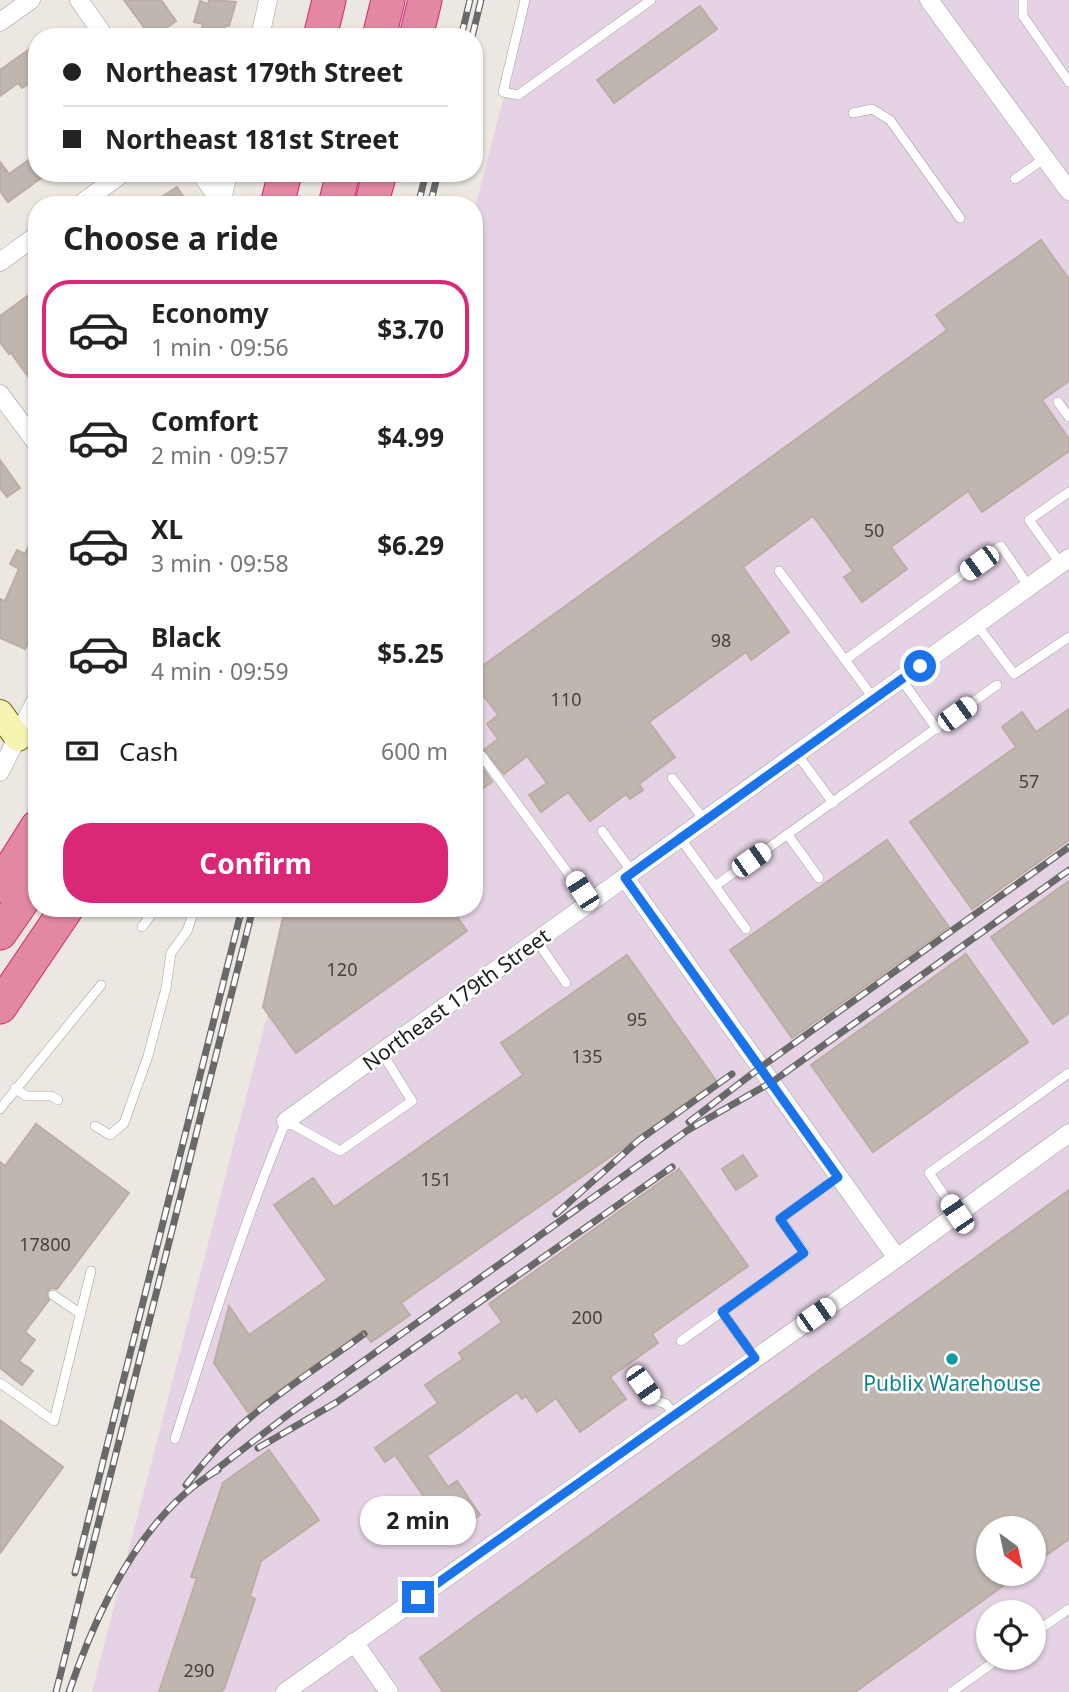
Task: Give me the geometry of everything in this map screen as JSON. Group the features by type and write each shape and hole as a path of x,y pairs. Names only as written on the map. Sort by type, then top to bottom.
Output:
{"highway":[{"path":"322,28 329,0"},
{"path":"358,28 365,0"},
{"path":"381,28 388,0"},
{"path":"418,28 425,0"},
{"path":"0,886 28,841"},
{"path":"0,933 28,893"},
{"path":"0,971 36,917"},
{"path":"0,1007 61,917"}],"street":[{"path":"0,22 31,0"},
{"path":"79,0 99,28"},
{"path":"262,28 268,0"},
{"path":"932,1 1069,191"},
{"path":"91,196 111,182"},
{"path":"0,262 28,242"},
{"path":"0,394 28,432"},
{"name":"Northeast 179th Street","path":"286,1121 1065,561"},
{"path":"0,713 18,738"},
{"path":"0,772 28,717"},
{"path":"629,875 897,1258"},
{"path":"285,1692 1069,1133"},
{"path":"354,1642 389,1692"}],"lane":[{"path":"525,0 503,92 519,95 650,0"},
{"path":"1023,0 1023,16 1069,82"},
{"path":"853,113 872,108 890,120 960,218"},
{"path":"1015,179 1045,158"},
{"path":"1058,402 1069,417"},
{"path":"1065,561 1029,520 1069,492"},
{"path":"845,660 1001,546 1030,587"},
{"path":"779,571 874,699"},
{"path":"977,625 1014,674 1069,637"},
{"path":"901,679 937,729"},
{"path":"715,886 997,685"},
{"path":"797,754 832,803"},
{"path":"483,757 590,903"},
{"path":"672,778 705,821"},
{"path":"602,831 629,875"},
{"path":"788,835 819,878"},
{"path":"680,838 746,929"},
{"path":"142,927 149,917"},
{"path":"95,1126 110,1135 124,1123 148,1056 166,988 171,953 187,931 192,917"},
{"path":"537,941 566,983"},
{"path":"0,1109 102,985"},
{"path":"175,1439 225,1280 263,1175 286,1121 340,1151 412,1101 382,1053"},
{"path":"957,1214 929,1173 1069,1073"},
{"path":"15,1088 26,1096 51,1096 58,1100"},
{"path":"681,1341 804,1253 780,1219 838,1177"},
{"path":"0,1383 54,1421 91,1271"},
{"path":"53,1295 81,1314"},
{"path":"722,1312 755,1358"},
{"path":"633,1372 652,1399 666,1404 675,1415"},
{"path":"1046,1625 1069,1609"},
{"path":"952,1692 982,1670"}],"shaded area":[{"path":"529,0 1069,0 1069,1692 92,1692 293,917 483,917 483,196 478,196"}],"building":[{"path":"124,0 161,0 176,21 166,28 144,28"},
{"path":"209,0 236,2 229,26 202,28 203,24 194,22 200,1 208,4"},
{"path":"700,6 717,29 614,103 597,80"},
{"path":"28,50 28,84 22,88 18,83 0,96 0,70"},
{"path":"28,160 28,182 36,182 8,202 0,191 0,162 9,174"},
{"path":"177,187 183,196 163,196"},
{"path":"1041,240 1069,279 1069,381 1042,400 1069,439 1069,451 982,512 968,491 891,547 907,569 862,602 844,577 853,571 813,516 743,567 789,632 751,660 746,652 649,722 675,757 639,784 643,790 630,799 626,794 590,821 568,792 541,812 529,795 547,783 527,756 504,774 484,750 498,739 487,724 498,715 483,695 483,665 947,330 936,315"},
{"path":"28,296 28,377 0,342 0,316"},
{"path":"0,460 20,488 7,497 0,488"},
{"path":"28,548 28,643 25,649 0,638 0,599 5,601 19,569 10,564 17,550 25,554"},
{"path":"1069,709 1069,840 972,909 910,822 1016,747 1002,727 1022,712 1036,732"},
{"path":"483,768 492,782 483,788"},
{"path":"887,840 949,927 792,1038 730,950"},
{"path":"1069,881 1069,1013 1053,1024 991,937"},
{"path":"283,917 457,917 467,931 296,1053 263,1007"},
{"path":"966,954 1028,1042 873,1152 811,1065"},
{"path":"627,955 717,1082 401,1303 410,1315 371,1342 363,1331 248,1412 214,1363 229,1306 249,1335 327,1280 274,1205 313,1178 334,1207 523,1075 501,1043"},
{"path":"36,1124 129,1193 57,1289 51,1288 47,1292 49,1300 25,1332 35,1340 19,1361 33,1371 22,1385 0,1368 0,1162 5,1166"},
{"path":"743,1155 757,1176 736,1190 722,1169"},
{"path":"679,1169 748,1266 652,1334 658,1343 610,1377 626,1399 580,1432 556,1398 537,1412 526,1396 522,1399 517,1392 427,1456 448,1487 457,1481 480,1515 439,1543 415,1509 427,1501 395,1455 385,1462 375,1448 438,1403 425,1385 463,1359 459,1353 502,1322 489,1304"},
{"name":"Publix Warehouse","path":"1069,1190 1069,1539 1046,1555 1046,1516 976,1516 976,1586 1003,1586 983,1600 976,1600 976,1605 855,1692 443,1692 420,1658"},
{"path":"0,1420 63,1467 0,1553"},
{"path":"269,1450 319,1520 261,1561 250,1596 255,1599 224,1689 221,1692 159,1692 197,1578 191,1577 223,1483"}],"railway":[{"path":"463,28 470,0"},
{"path":"474,28 481,0"},
{"path":"420,196 424,182"},
{"path":"432,196 436,182"},
{"path":"689,1122 761,1067 1069,847"},
{"path":"209,1475 289,1414 688,1130 772,1082 1069,870"},
{"path":"75,1573 240,917"},
{"path":"56,1692 251,917"},
{"path":"556,1214 639,1140 732,1074"},
{"path":"258,1448 337,1402 672,1167"},
{"path":"186,1485 218,1447 252,1416 364,1334"},
{"path":"69,1692 108,1598 145,1538 166,1512 191,1489 218,1470"}],"place":[{"name":"Publix Warehouse","path":"952,1359"}],"route":[{"path":"418,1597 755,1358 722,1312 804,1253 780,1219 838,1177 625,878 920,666"}]}
